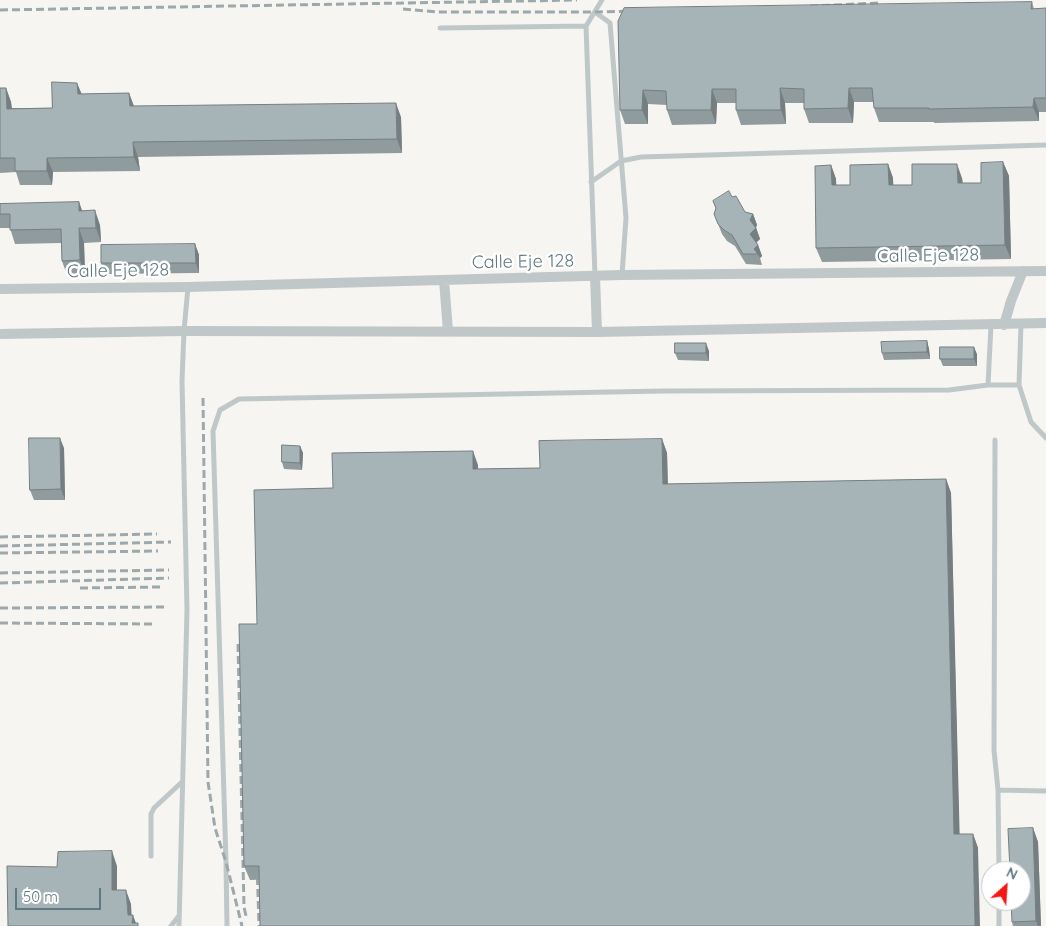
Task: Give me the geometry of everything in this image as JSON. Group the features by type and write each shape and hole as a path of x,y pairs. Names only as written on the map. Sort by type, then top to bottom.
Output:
{"street":[{"path":"1004,325 1023,271"},
{"name":"Calle Eje 128","path":"0,289 188,287 622,275 1046,271"},
{"path":"595,276 597,332"},
{"path":"444,280 448,331"},
{"path":"0,334 184,331 597,332 1046,323"}],"lane":[{"path":"595,276 586,26 602,0"},
{"path":"595,12 610,22 626,218 622,275"},
{"path":"440,28 586,26"},
{"path":"591,182 621,161 641,157 1046,145"},
{"path":"179,926 187,610 182,381 188,287"},
{"path":"1021,324 1019,385 1030,422 1046,438"},
{"path":"988,385 991,325"},
{"path":"227,926 213,431 220,410 239,399 674,391 949,390 988,385 1019,385"},
{"path":"995,440 994,750 998,790 999,861"},
{"path":"151,856 151,814 154,808 182,782"},
{"path":"998,790 1046,791"},
{"path":"999,911 999,926"},
{"path":"171,926 178,917"}],"building":[{"path":"1032,2 1031,9 1046,8 1046,98 1034,98 1033,107 874,108 872,88 849,88 848,108 804,109 804,89 780,88 781,110 736,110 736,89 712,89 711,110 667,110 666,91 643,90 642,110 620,110 618,21 624,8"},
{"path":"52,82 77,83 78,94 129,93 130,106 396,103 397,139 133,142 134,157 47,158 47,171 15,171 15,158 0,158 0,88 6,88 7,109 52,108"},
{"path":"1003,162 1005,245 816,248 815,166 831,165 832,185 850,185 850,165 888,164 889,185 912,185 912,164 957,164 958,183 981,183 981,163"},
{"path":"729,191 732,197 736,196 745,212 753,214 750,220 756,228 750,234 758,245 754,249 758,254 743,254 732,235 718,224 714,214 716,208 713,201"},
{"path":"79,202 79,211 95,210 96,228 79,228 80,260 62,261 61,229 10,230 10,214 0,214 0,204"},
{"path":"195,244 196,263 101,263 101,245"},
{"path":"927,341 927,352 882,353 881,342"},
{"path":"675,343 706,343 706,353 675,353"},
{"path":"940,347 974,347 974,359 940,359"},
{"path":"29,438 60,438 61,489 30,490"},
{"path":"662,439 663,484 946,479 954,834 973,834 975,926 260,926 259,866 244,866 239,624 257,624 254,490 333,488 332,453 473,451 473,469 540,468 539,441"},
{"path":"282,445 300,446 300,463 282,462"},
{"path":"1033,828 1036,921 1012,922 1011,911 1031,911 1031,861 1010,861 1008,829"},
{"path":"112,851 112,890 126,890 128,915 133,915 132,923 138,923 138,926 8,926 7,866 57,867 58,852"}],"railway":[{"path":"0,10 577,0"},
{"path":"810,6 880,3"},
{"path":"403,9 438,12 635,11"},
{"path":"203,398 208,782 215,828 226,862 242,926"},
{"path":"0,537 157,534"},
{"path":"0,546 171,542"},
{"path":"0,553 158,551"},
{"path":"0,573 169,570"},
{"path":"0,583 169,578"},
{"path":"80,588 160,587"},
{"path":"0,608 167,607"},
{"path":"0,623 156,624"},
{"path":"238,644 244,907 246,916"},
{"path":"257,865 259,926"}]}
